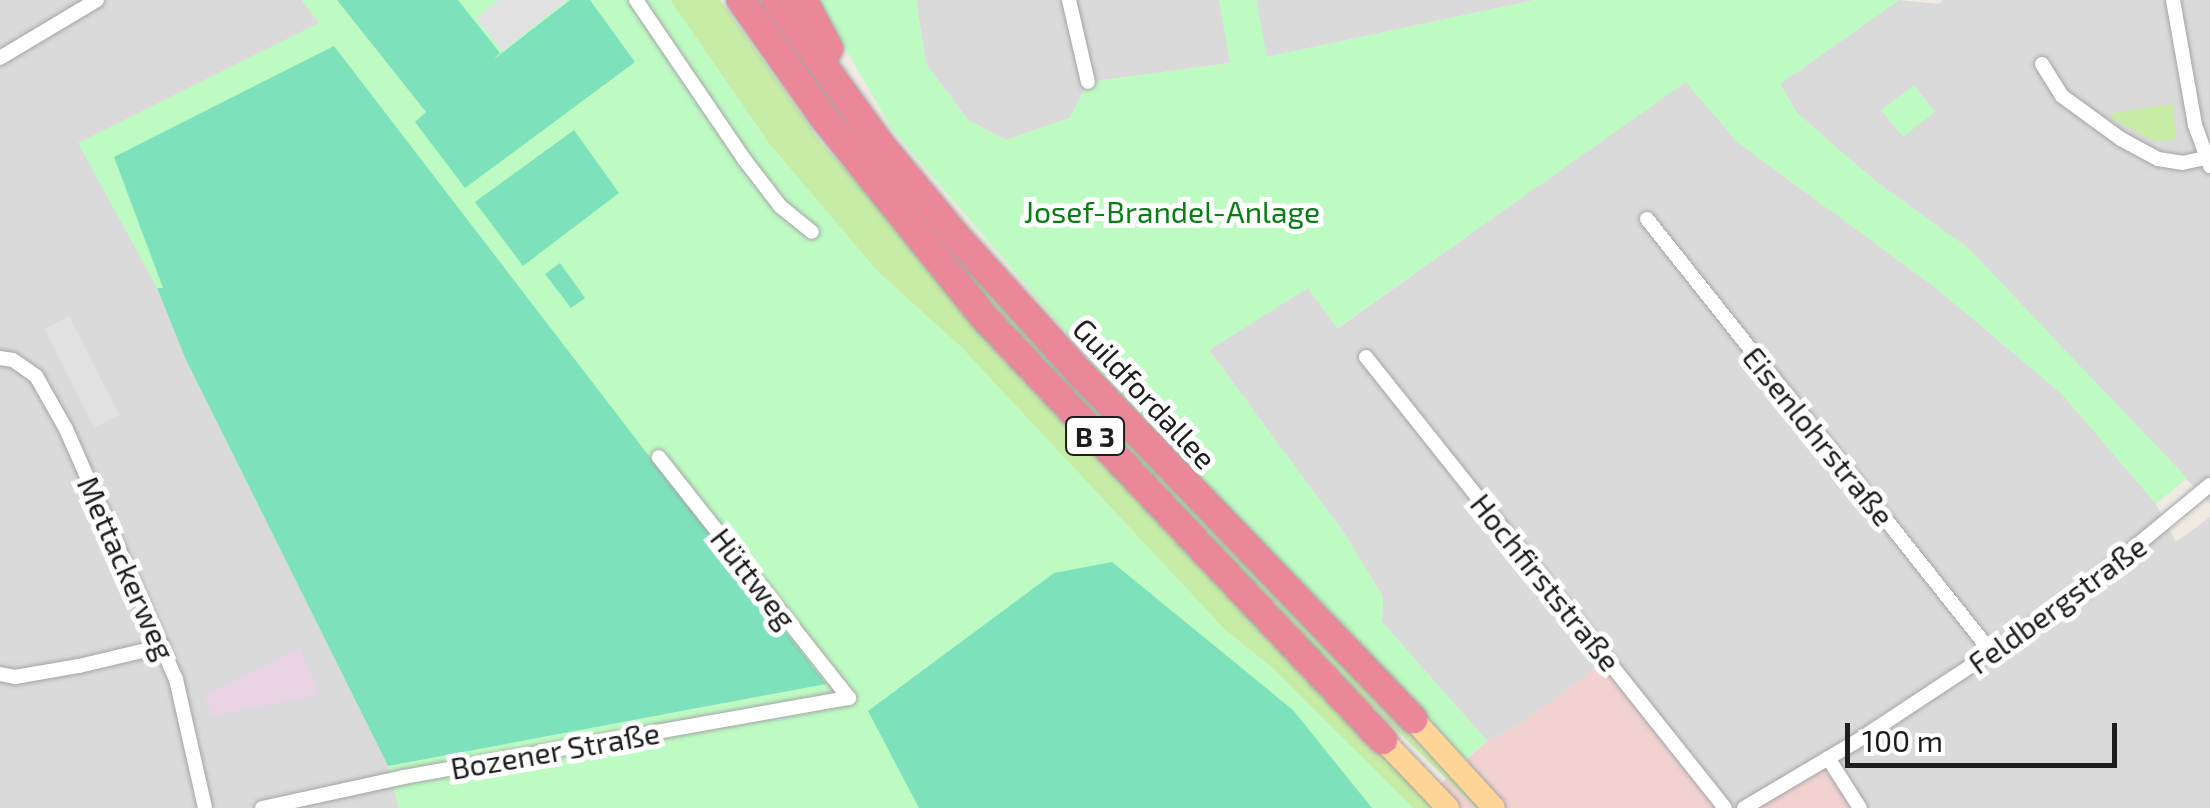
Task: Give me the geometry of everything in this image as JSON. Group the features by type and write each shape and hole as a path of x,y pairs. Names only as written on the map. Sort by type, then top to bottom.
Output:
{"highway":[{"name":"B 3","path":"742,0 824,118 983,316 1383,740"},
{"name":"Guildfordallee","path":"776,0 879,144 1084,378 1413,720"},
{"path":"804,0 879,144"}],"main road":[{"name":"Guildfordallee","path":"1413,720 1494,808"},
{"name":"B 3","path":"1383,740 1448,808"}],"street":[{"path":"0,58 96,0"},
{"path":"636,0 744,159 780,206 812,232"},
{"path":"1070,0 1088,82"},
{"path":"2042,64 2062,96 2121,139 2158,159 2207,162 2173,0"},
{"name":"Eisenlohrstraße","path":"1647,218 1992,653"},
{"name":"Hochfirststraße","path":"1366,356 1725,808"},
{"name":"Mettackerweg","path":"0,358 14,360 36,376 163,646 176,679 205,808"},
{"name":"Hüttweg","path":"659,457 849,698"},
{"name":"Feldbergstraße","path":"1744,808 2072,599 2210,485"},
{"path":"0,674 15,677 163,646"},
{"name":"Bozener Straße","path":"262,808 404,777 849,698"},
{"path":"1828,758 1860,808"}],"shaded area":[{"path":"0,0 302,0 319,22 157,288 186,360 388,766 399,808 0,808"},
{"path":"499,0 567,0 502,51 476,18"},
{"path":"916,0 1219,0 1231,63 1088,82 1070,118 1006,140 968,120 926,64"},
{"path":"1256,0 1535,0 1266,57"},
{"path":"1899,0 1939,4 1943,0 2210,0 2210,504 1968,248 1875,181 1797,113 1780,84"},
{"path":"1686,81 1737,142 1935,287 2062,394 2156,504 2176,542 2210,517 2210,808 1723,808 1606,660 1519,725 1487,741 1382,622 1383,597 1344,533 1209,350 1308,287 1338,328"},
{"path":"69,316 119,415 94,428 45,329"},
{"path":"300,648 319,695 212,716 204,695"},
{"path":"1606,660 1723,808 1434,808 1428,795 1487,741 1519,725"},
{"path":"1827,762 1857,808 1749,808"}],"green space":[{"path":"302,0 670,0 770,145 879,273 960,346 1226,631 1269,665 1413,808 399,808 388,765 186,360 157,288 78,143 319,23"},
{"path":"337,0 458,0 500,53 493,60 570,0 590,0 635,62 465,188 415,122 426,112"},
{"path":"670,0 720,0 822,144 1434,808 1413,808 1269,665 1226,631 960,346 879,273 770,145"},
{"path":"754,0 764,0 1262,578 1483,808 1476,808 1342,677 983,296 848,131"},
{"name":"Josef-Brandel-Anlage","path":"817,0 916,0 926,64 968,120 1006,140 1070,118 1088,82 1230,63 1219,0 1256,0 1267,57 1535,0 1899,0 1780,84 1797,113 1875,181 1968,248 2187,478 2156,504 2062,394 1935,287 1737,142 1686,82 1337,328 1308,288 1209,350 1344,533 1383,597 1382,622 1487,741 1464,761 1110,392 1086,355 892,129"},
{"path":"334,46 826,684 388,766 186,360 157,288 163,288 114,157"},
{"path":"1914,85 1935,112 1903,137 1881,110"},
{"path":"2173,104 2176,140 2154,141 2112,119 2111,113"},
{"path":"574,130 619,193 523,266 475,202"},
{"path":"560,263 585,298 571,308 545,274"},
{"path":"1112,562 1293,710 1372,808 919,808 868,711 1054,573"}]}
